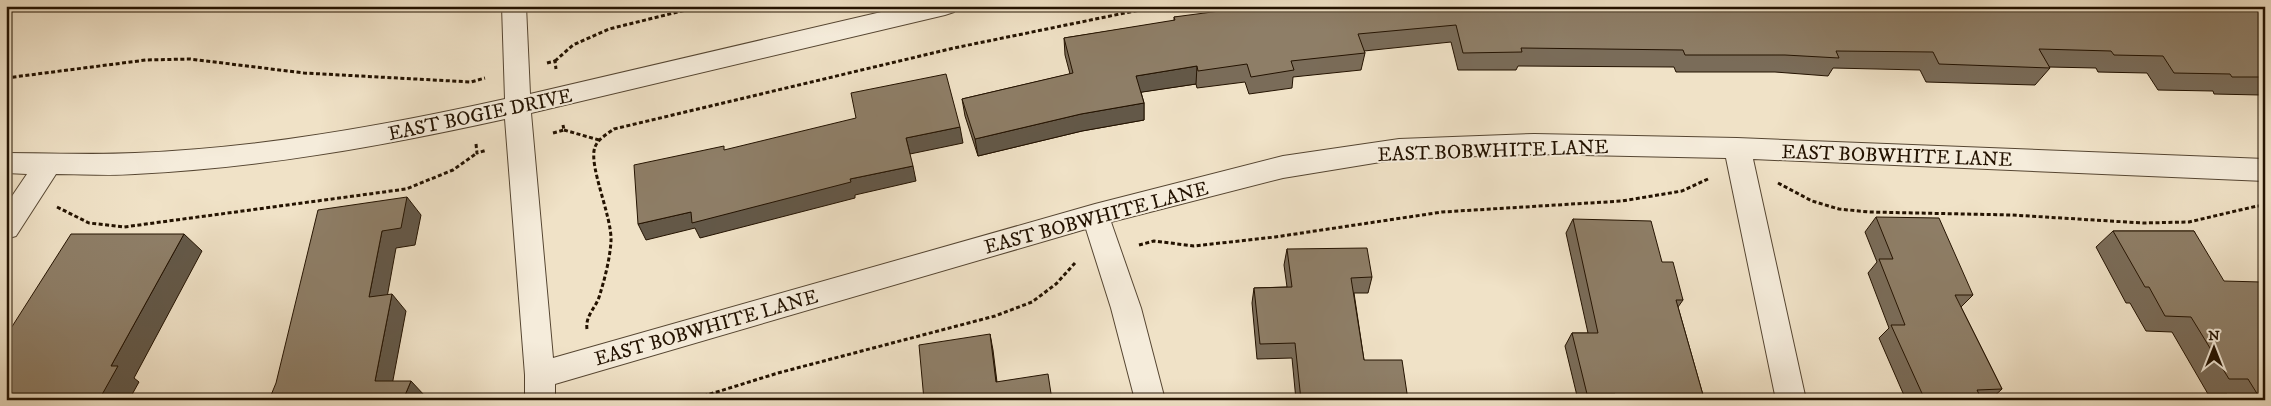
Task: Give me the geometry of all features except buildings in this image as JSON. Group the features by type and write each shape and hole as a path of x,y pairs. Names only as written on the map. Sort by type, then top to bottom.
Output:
{"street":[{"path":"514,6 517,106 540,387"},
{"name":"EAST BOGIE DRIVE","path":"6,163 134,164 230,156 313,146 401,132 945,6"},
{"name":"EAST BOBWHITE LANE","path":"540,387 1095,215 1283,167 1399,149 1534,144 1737,148 2265,170"},
{"path":"1737,148 1790,400"},
{"path":"6,228 48,164"},
{"path":"1095,215 1126,308 1150,400"}],"path":[{"path":"555,61 573,45 609,29 702,6"},
{"path":"586,321 600,296 611,240 608,212 596,169 594,149 599,140 614,129 875,66 1072,22 1159,6"},
{"path":"6,78 146,60 190,59 304,72 471,82"},
{"path":"564,130 599,140"},
{"path":"57,207 70,216 89,224 108,226 134,225 406,189 453,170 477,153"},
{"path":"1175,245 1194,246 1266,238 1442,212 1622,201 1682,191"},
{"path":"1812,201 1839,209 1869,212 2012,215 2143,223 2189,222 2257,206 2265,206"},
{"path":"691,400 778,373 995,316 1032,302 1056,284"}]}
